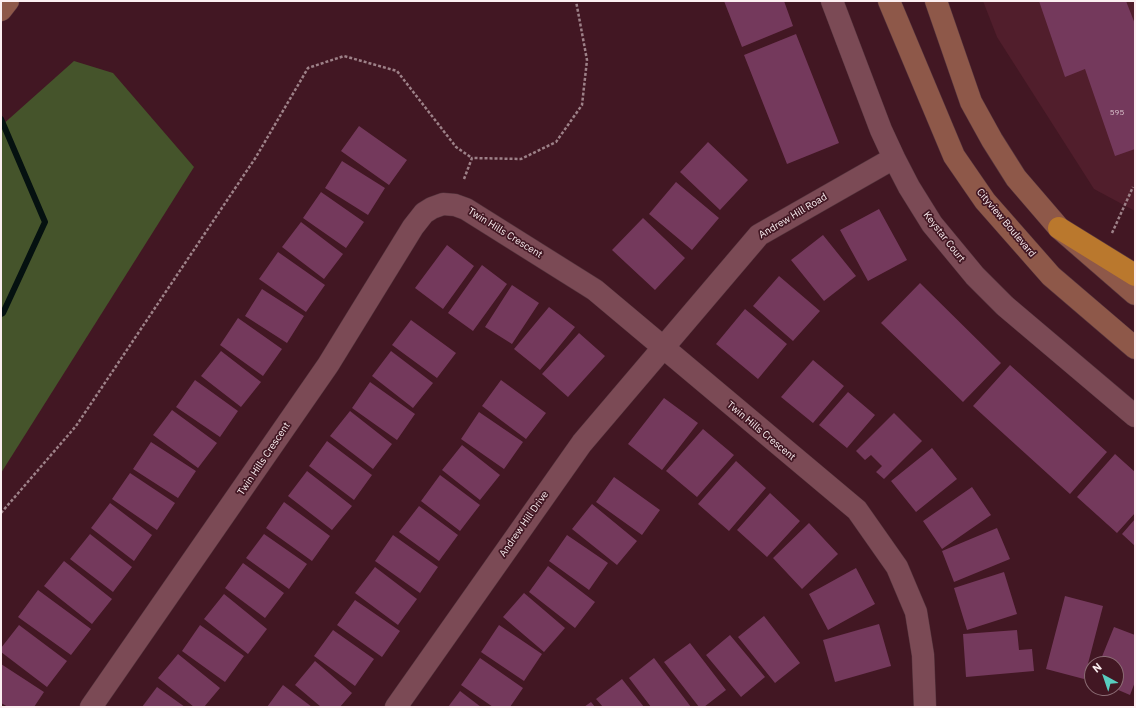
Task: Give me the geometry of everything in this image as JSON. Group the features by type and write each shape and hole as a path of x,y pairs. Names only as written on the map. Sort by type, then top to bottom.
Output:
{"highway":[{"path":"1059,228 1135,275"}],"main road":[{"path":"1,10 8,1"},
{"name":"Cityview Boulevard","path":"889,1 954,156 985,201 1051,276 1135,348"},
{"path":"936,1 971,102 1016,178 1059,228 1135,294"}],"street":[{"name":"Keystar Court","path":"832,1 881,130 909,187 932,224 975,276 1006,306 1135,416"},
{"name":"Andrew Hill Road","path":"663,348 759,235 894,158"},
{"name":"Twin Hills Crescent","path":"91,707 328,365 413,227 424,213 443,204 455,204 466,209 595,290 857,510 897,567 916,612 923,655 925,707"},
{"name":"Andrew Hill Drive","path":"396,707 582,443 663,348"}],"path":[{"path":"1,513 76,426 256,157 308,68 344,56 397,71 456,147 472,158 521,159 556,142 582,105 587,60 576,1"},
{"path":"464,179 472,158"},
{"path":"1112,233 1133,187"}],"shaded area":[{"path":"983,1 1135,1 1135,211 1094,189 997,37"}],"green space":[{"path":"74,61 113,73 194,167 1,473 1,126"}],"building":[{"path":"724,1 784,1 793,26 742,47"},
{"path":"1039,1 1126,1 1135,24 1135,149 1115,156 1085,69 1065,77"},
{"path":"796,34 839,143 787,164 744,55"},
{"path":"359,126 407,160 389,185 341,151"},
{"path":"708,142 748,180 720,210 680,172"},
{"path":"342,161 385,188 368,215 325,188"},
{"path":"676,182 719,218 692,250 649,214"},
{"path":"321,192 364,222 346,248 303,218"},
{"path":"879,209 907,260 868,281 840,230"},
{"path":"643,218 685,258 655,290 612,250"},
{"path":"301,222 343,254 324,279 282,247"},
{"path":"823,235 856,276 824,301 791,260"},
{"path":"447,245 474,266 443,309 415,288"},
{"path":"278,252 325,285 306,312 259,279"},
{"path":"482,265 507,284 473,331 448,313"},
{"path":"779,276 820,311 793,341 753,306"},
{"path":"920,283 1001,363 963,402 881,323"},
{"path":"512,285 539,303 512,344 485,327"},
{"path":"262,289 304,316 287,343 245,316"},
{"path":"549,307 575,327 540,370 514,349"},
{"path":"745,309 787,344 758,379 716,344"},
{"path":"238,318 282,349 263,376 220,345"},
{"path":"411,320 456,353 437,378 392,345"},
{"path":"579,333 605,356 568,397 542,374"},
{"path":"221,351 261,382 241,407 201,376"},
{"path":"391,351 433,383 413,408 372,376"},
{"path":"813,360 844,386 813,423 781,397"},
{"path":"1010,365 1107,452 1070,494 973,406"},
{"path":"195,380 238,411 220,437 176,407"},
{"path":"501,380 546,413 526,439 482,406"},
{"path":"370,382 415,414 397,440 352,408"},
{"path":"848,392 875,415 847,448 819,425"},
{"path":"664,398 698,423 662,470 628,444"},
{"path":"172,410 217,443 198,468 153,435"},
{"path":"350,411 392,444 373,469 330,436"},
{"path":"479,412 523,442 504,469 461,439"},
{"path":"894,413 922,441 884,479 876,472 882,466 871,455 865,460 856,451"},
{"path":"703,429 734,455 697,497 666,471"},
{"path":"327,441 372,475 354,500 309,466"},
{"path":"151,442 196,471 178,498 133,469"},
{"path":"462,445 500,475 480,500 442,470"},
{"path":"932,448 957,479 916,512 891,481"},
{"path":"1115,454 1135,472 1135,513 1117,533 1077,497"},
{"path":"736,461 766,488 729,531 698,504"},
{"path":"307,471 352,506 332,530 288,496"},
{"path":"130,473 175,503 157,530 112,499"},
{"path":"440,475 480,505 460,531 421,501"},
{"path":"614,477 660,510 642,535 596,502"},
{"path":"972,487 991,515 942,549 923,521"},
{"path":"770,493 800,521 767,557 737,530"},
{"path":"284,502 330,536 312,561 266,528"},
{"path":"110,503 152,535 134,561 91,528"},
{"path":"592,504 637,541 617,565 572,529"},
{"path":"419,506 458,535 439,561 399,532"},
{"path":"1135,519 1135,546 1122,534"},
{"path":"809,523 838,554 802,589 773,558"},
{"path":"997,528 1010,559 954,582 942,551"},
{"path":"90,534 132,567 113,592 70,559"},
{"path":"264,534 307,564 289,589 246,558"},
{"path":"393,535 438,567 420,593 375,561"},
{"path":"567,535 608,563 589,590 549,561"},
{"path":"64,561 112,599 92,624 44,586"},
{"path":"243,563 284,593 265,618 225,588"},
{"path":"548,566 595,602 575,628 529,592"},
{"path":"375,567 417,599 398,625 355,593"},
{"path":"856,568 875,604 828,630 809,594"},
{"path":"1004,572 1017,614 967,630 954,588"},
{"path":"38,590 91,629 71,655 18,617"},
{"path":"524,593 565,628 544,652 503,617"},
{"path":"224,594 267,629 248,654 204,619"},
{"path":"1065,596 1103,606 1090,656 1084,656 1084,679 1046,669"},
{"path":"355,600 400,631 382,657 337,625"},
{"path":"764,616 800,663 775,683 738,637"},
{"path":"879,624 891,666 835,682 823,640"},
{"path":"19,625 67,661 47,687 1,652 1,648"},
{"path":"200,625 244,656 225,682 182,651"},
{"path":"499,625 542,654 524,681 481,652"},
{"path":"1114,627 1135,635 1135,682 1130,695 1124,692 1124,656 1102,656"},
{"path":"333,630 374,659 355,686 314,656"},
{"path":"1017,630 1019,650 1032,649 1034,671 966,677 963,634"},
{"path":"730,635 765,677 741,697 706,655"},
{"path":"690,643 726,690 704,707 699,707 664,662"},
{"path":"178,654 220,688 204,707 194,707 158,678"},
{"path":"480,658 523,688 510,707 493,707 461,685"},
{"path":"654,658 691,707 651,707 629,678"},
{"path":"315,661 352,693 340,707 321,707 295,685"},
{"path":"1,664 44,692 34,707 8,707 1,703"},
{"path":"622,679 644,707 603,707 596,699"},
{"path":"283,685 312,707 267,707"},
{"path":"157,687 185,707 142,707"},
{"path":"460,691 481,707 448,707"},
{"path":"591,702 595,707 584,707"}],"waterway":[{"path":"1,119 45,222 3,313 1,314"}]}
